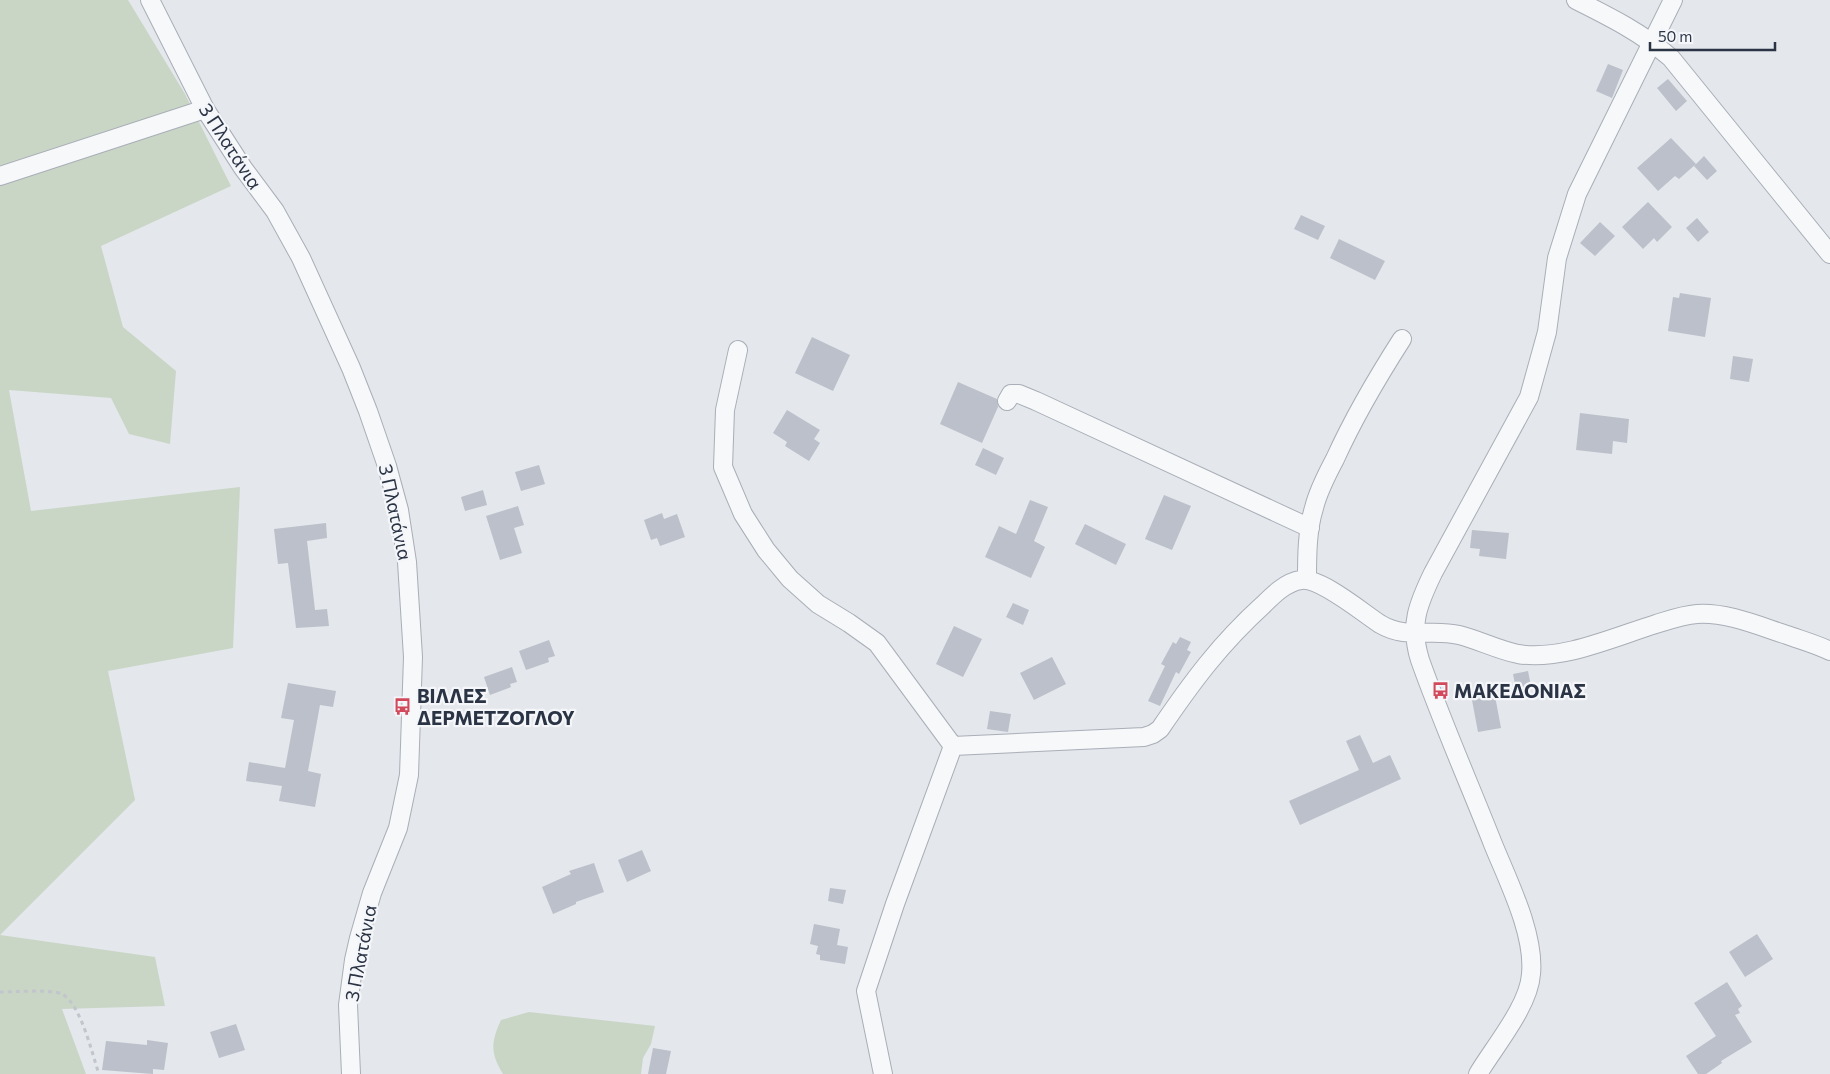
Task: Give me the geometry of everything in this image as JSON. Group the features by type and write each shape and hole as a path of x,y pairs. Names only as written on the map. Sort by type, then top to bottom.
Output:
{"street":[{"name":"3 Πλατάνια","path":"150,0 205,109 280,219 315,288 351,368 379,441 397,503 404,541 413,658 409,775 398,828 372,893 354,960 348,1005 350,1074"},
{"path":"1576,0 1624,24 1651,41 1671,58 1830,254"},
{"path":"1478,1074 1523,1001 1531,975 1531,960 1523,921 1514,895 1428,682 1416,648 1414,634 1419,607 1433,573 1529,397 1548,332 1558,258 1577,194 1651,41 1673,0"},
{"path":"0,176 205,109"},
{"path":"1307,580 1310,528 1313,509 1318,496 1345,438 1378,377 1402,339"},
{"path":"738,350 725,410 723,467 743,514 766,550 790,579 818,604 877,642 952,746"},
{"path":"1007,400 1012,394 1019,394 1036,401 1310,528"},
{"path":"952,746 1144,737 1154,734 1160,729 1204,666 1228,638 1281,589 1290,583 1307,580 1331,590 1391,630 1414,634 1449,633 1517,654 1547,655 1578,649 1684,616 1710,615 1746,622 1830,651"},
{"path":"883,1074 866,991 952,746"}],"path":[{"path":"0,992 55,992 70,1001 77,1013 99,1074"}],"green space":[{"path":"0,0 128,0 185,94 231,186 101,246 123,327 176,371 170,444 129,434 111,398 9,390 31,511 240,487 233,648 108,671 135,800 0,935"},
{"path":"0,935 155,957 165,1006 62,1009 86,1074 0,1074"},
{"path":"529,1012 655,1026 651,1044 643,1058 641,1074 503,1074 496,1060 493,1047 501,1020"}],"building":[{"path":"1608,64 1623,70 1612,98 1596,91"},
{"path":"1668,79 1687,101 1676,111 1657,88"},
{"path":"1671,138 1696,164 1679,179 1675,176 1658,191 1637,168"},
{"path":"1704,156 1717,171 1707,180 1694,166"},
{"path":"1648,202 1672,227 1657,242 1654,238 1643,249 1622,227"},
{"path":"1301,215 1325,226 1318,240 1294,229"},
{"path":"1697,218 1709,232 1698,242 1686,228"},
{"path":"1600,222 1615,236 1595,256 1580,243"},
{"path":"1339,239 1385,261 1375,280 1330,258"},
{"path":"1680,293 1711,298 1705,337 1668,331 1673,297 1679,298"},
{"path":"812,337 850,355 833,391 795,373"},
{"path":"1733,356 1753,359 1749,382 1730,379"},
{"path":"958,382 997,399 998,407 982,443 940,424"},
{"path":"787,410 820,430 814,439 820,443 809,461 785,446 787,442 773,433"},
{"path":"1580,413 1629,419 1627,443 1613,441 1612,454 1576,450"},
{"path":"983,448 1004,458 996,475 975,465"},
{"path":"539,465 545,484 521,491 515,472"},
{"path":"483,490 487,505 465,511 461,497"},
{"path":"1164,495 1191,506 1172,550 1145,539"},
{"path":"1030,500 1048,507 1034,541 1045,547 1031,578 985,557 999,526 1016,534"},
{"path":"518,506 524,525 514,528 522,553 500,560 486,516"},
{"path":"662,513 664,519 677,514 685,537 660,546 657,538 651,540 644,520"},
{"path":"326,523 327,538 307,541 315,610 327,609 329,626 296,628 288,563 278,564 274,529"},
{"path":"1085,524 1126,544 1116,565 1075,544"},
{"path":"1472,530 1509,533 1506,559 1479,556 1480,549 1470,548"},
{"path":"1013,603 1029,610 1023,625 1006,617"},
{"path":"954,626 982,639 963,677 936,664"},
{"path":"1180,637 1191,642 1187,650 1191,652 1179,674 1176,672 1160,706 1148,701 1165,666 1161,664 1173,642 1176,644"},
{"path":"549,640 555,656 548,658 549,662 526,670 519,651"},
{"path":"1052,657 1066,684 1034,700 1020,673"},
{"path":"512,667 517,682 510,684 511,687 490,695 484,677"},
{"path":"1528,671 1531,686 1516,689 1513,674"},
{"path":"288,683 336,691 333,707 320,705 308,771 321,774 315,807 279,801 282,786 246,781 249,762 285,768 294,720 281,718"},
{"path":"1495,696 1501,728 1478,732 1472,700"},
{"path":"990,711 1011,714 1008,732 987,729"},
{"path":"1360,735 1373,763 1390,755 1401,779 1300,825 1289,801 1359,770 1346,741"},
{"path":"642,850 651,871 627,882 618,860"},
{"path":"594,863 604,892 576,902 576,904 553,914 542,887 571,874 569,871"},
{"path":"830,888 846,890 843,904 828,901"},
{"path":"814,924 840,929 837,945 848,947 845,964 820,960 820,955 816,954 818,946 810,944"},
{"path":"1757,934 1773,959 1745,977 1729,952"},
{"path":"1727,982 1742,1006 1738,1009 1740,1013 1735,1015 1752,1042 1721,1061 1722,1063 1706,1074 1698,1074 1686,1056 1716,1036 1694,1003"},
{"path":"236,1024 245,1050 219,1058 210,1032"},
{"path":"147,1040 168,1043 164,1070 153,1069 153,1074 102,1070 106,1041 147,1045"},
{"path":"653,1048 671,1051 666,1074 648,1074"}],"place":[{"name":"ΜΑΚΕΔΟΝΙΑΣ","path":"1440,690"},
{"name":"ΒΙΛΛΕΣ ΔΕΡΜΕΤΖΟΓΛΟΥ","path":"403,706"}]}
